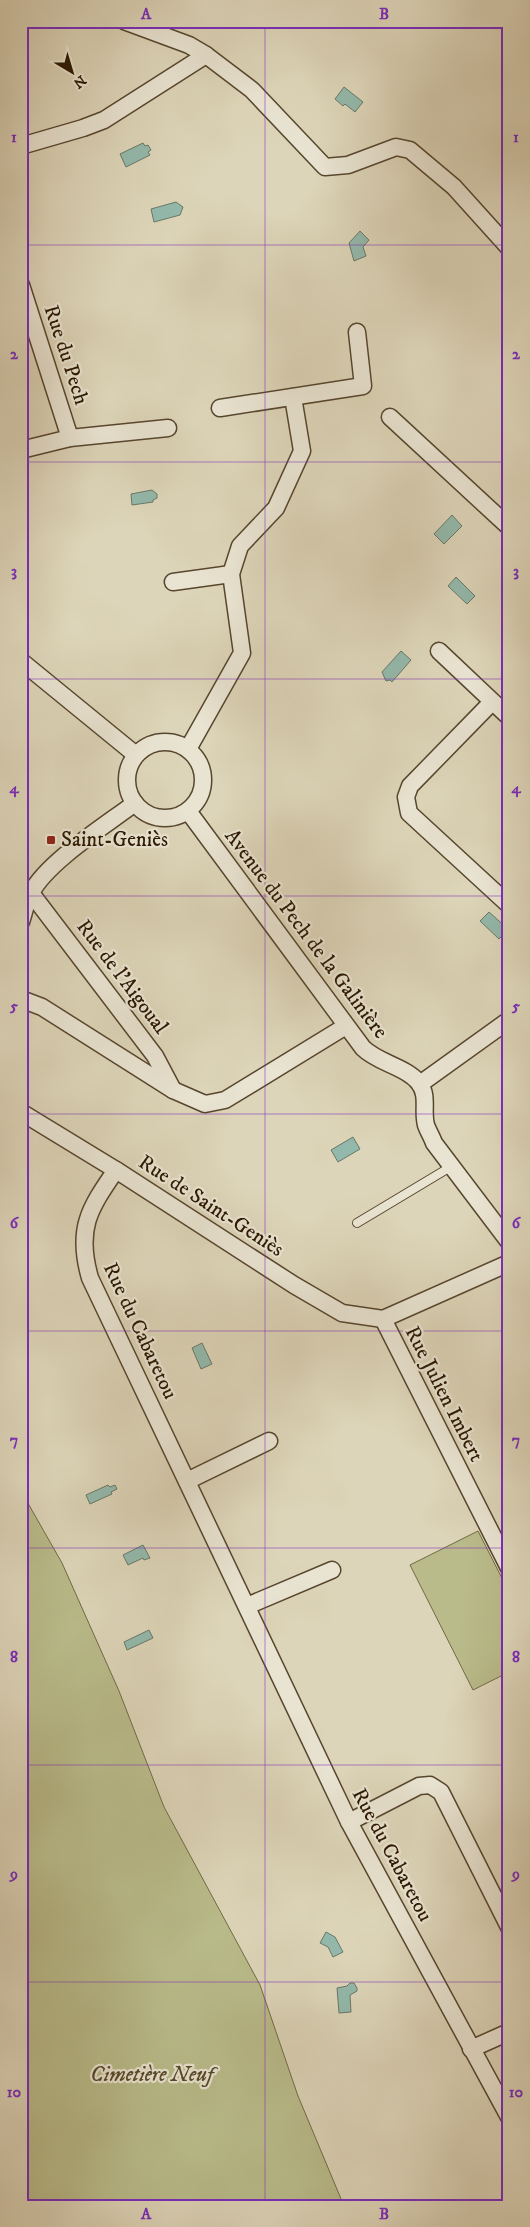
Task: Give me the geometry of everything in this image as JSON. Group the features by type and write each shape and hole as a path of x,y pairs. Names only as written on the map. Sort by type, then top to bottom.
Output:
{"street":[{"path":"124,21 189,45 206,55 252,90 325,167 348,165 396,147 410,150 454,187 509,248"},
{"path":"21,146 104,120 206,55"},
{"name":"Rue du Pech","path":"21,285 70,438"},
{"path":"220,408 363,386 357,332"},
{"path":"188,749 242,653 231,574 240,546 276,508 302,450 293,397"},
{"path":"390,417 509,527"},
{"name":"Rue du Pech","path":"21,450 70,438 168,428"},
{"path":"173,582 231,574"},
{"path":"440,651 509,717"},
{"path":"21,661 136,756"},
{"path":"492,702 410,786 406,797 409,812 509,905"},
{"path":"167,742 178,744 188,749 197,758 202,768 204,780 202,792 196,803 188,811 177,816 160,818 143,811 134,803 129,792 127,779 129,766 136,756 145,748 155,743 167,742"},
{"path":"21,922 31,893 44,876 62,859 134,803"},
{"name":"Avenue du Pech de la Galinière","path":"188,811 362,1048 372,1057 412,1076 420,1084"},
{"name":"Rue de l'Aigoual","path":"31,893 155,1056 173,1090"},
{"path":"21,998 42,1007 173,1090 205,1104 225,1100 346,1026"},
{"path":"509,1020 420,1084 426,1098 426,1124 434,1142 509,1242"},
{"name":"Rue de Saint-Geniès","path":"21,1112 116,1170 294,1285 342,1313 383,1319"},
{"name":"Rue du Cabaretou","path":"116,1170 91,1210 82,1246 90,1278 349,1822 509,2118"},
{"path":"383,1319 509,1263"},
{"name":"Rue Julien Imbert","path":"383,1319 509,1568"},
{"path":"187,1481 269,1441"},
{"path":"247,1606 332,1570"},
{"path":"349,1822 419,1786 430,1785 441,1792 509,1927"},
{"path":"471,2049 509,2032"}],"lane":[{"path":"357,1223 452,1166"}],"green space":[{"name":"Cimetière Neuf","path":"21,1491 62,1563 119,1691 164,1807 260,1985 298,2096 344,2206 21,2206"},
{"path":"478,1531 509,1592 509,1672 473,1690 410,1565"}],"water":[{"path":"344,87 363,102 355,112 345,104 343,106 335,99"},
{"path":"143,143 145,146 148,145 151,150 148,152 150,155 126,167 120,154"},
{"path":"176,202 183,207 180,215 154,222 151,209"},
{"path":"360,231 369,240 363,247 366,256 354,261 349,243"},
{"path":"152,490 157,494 157,498 153,502 132,505 131,494"},
{"path":"452,515 462,526 444,544 434,534"},
{"path":"456,577 475,596 467,604 448,586"},
{"path":"401,651 411,660 392,682 390,680 386,681 382,672"},
{"path":"489,912 508,929 499,939 480,921"},
{"path":"353,1137 360,1149 338,1162 331,1150"},
{"path":"202,1343 212,1364 201,1369 192,1348"},
{"path":"108,1485 110,1487 115,1485 117,1489 111,1492 112,1494 90,1504 86,1495"},
{"path":"143,1545 150,1558 144,1560 143,1558 128,1565 123,1555"},
{"path":"149,1630 153,1638 127,1650 124,1642"},
{"path":"326,1932 335,1937 343,1952 333,1957 328,1947 320,1943"},
{"path":"350,1983 354,1983 357,1988 357,1991 350,1995 351,2012 339,2013 337,1988 347,1986"}],"place":[{"name":"Saint-Geniès","path":"51,840"}]}
